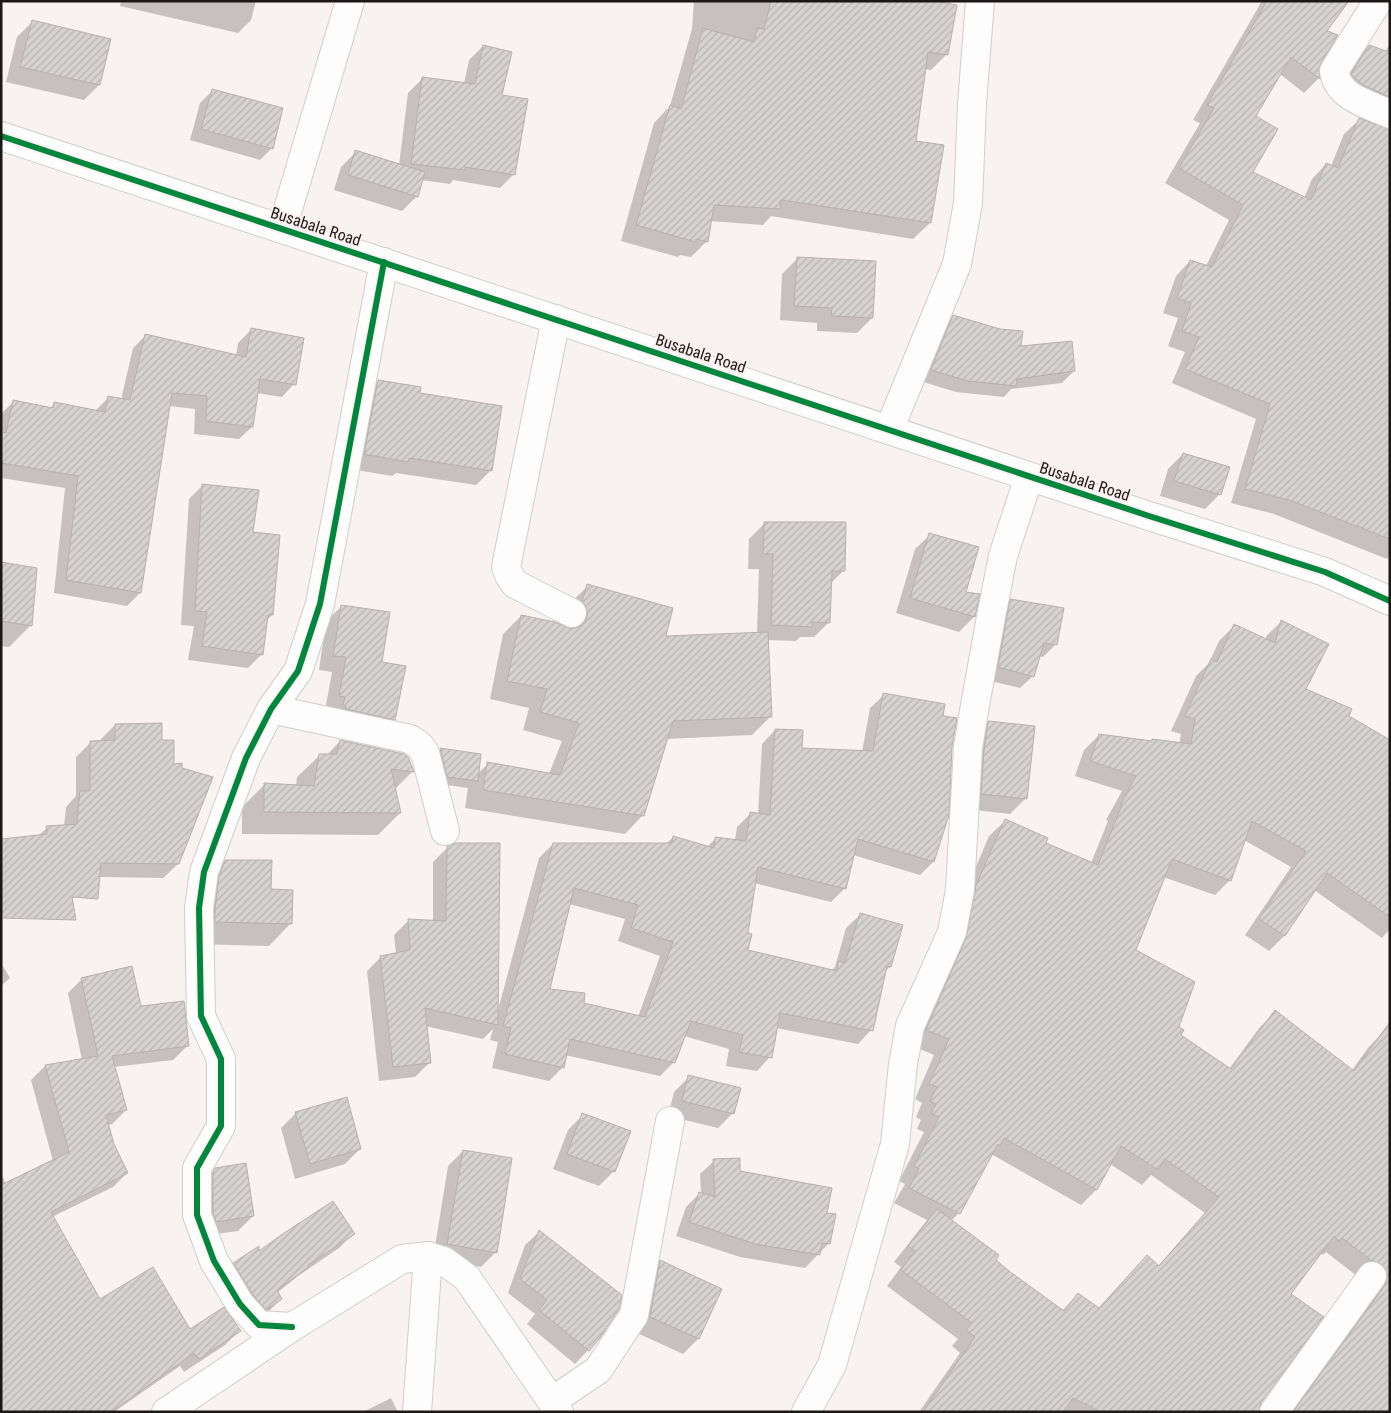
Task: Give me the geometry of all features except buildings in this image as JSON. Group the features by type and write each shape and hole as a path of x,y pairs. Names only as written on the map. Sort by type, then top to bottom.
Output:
{"street":[{"path":"282,229 350,1"},
{"path":"889,430 957,264 968,203 972,104 980,1"},
{"path":"1378,1 1334,71 1336,80 1345,94 1390,114"},
{"name":"Busabala Road","path":"1,136 1325,572 1390,601"},
{"path":"292,1327 259,1325 240,1304 214,1260 197,1216 198,1168 221,1126 221,1059 201,1016 199,908 204,872 246,758 271,709 298,671 320,604 384,262"},
{"path":"556,319 506,567 515,584 572,613"},
{"path":"806,1412 832,1365 895,1144 903,1064 910,1026 952,932 960,890 968,748 991,617 1004,556 1029,476"},
{"path":"271,709 410,739 420,745 425,753 446,831"},
{"path":"166,1412 292,1327 402,1259 428,1256 444,1261 467,1278 556,1406 598,1370 634,1315 670,1121"},
{"path":"417,1412 428,1256"},
{"path":"1274,1412 1372,1276"}],"cycle path":[{"path":"1,136 1149,516 1325,572 1390,601"},
{"path":"292,1327 259,1325 240,1304 214,1261 197,1215 197,1168 221,1126 221,1059 201,1016 199,908 204,872 246,758 271,709 298,671 320,604 384,262"}]}
